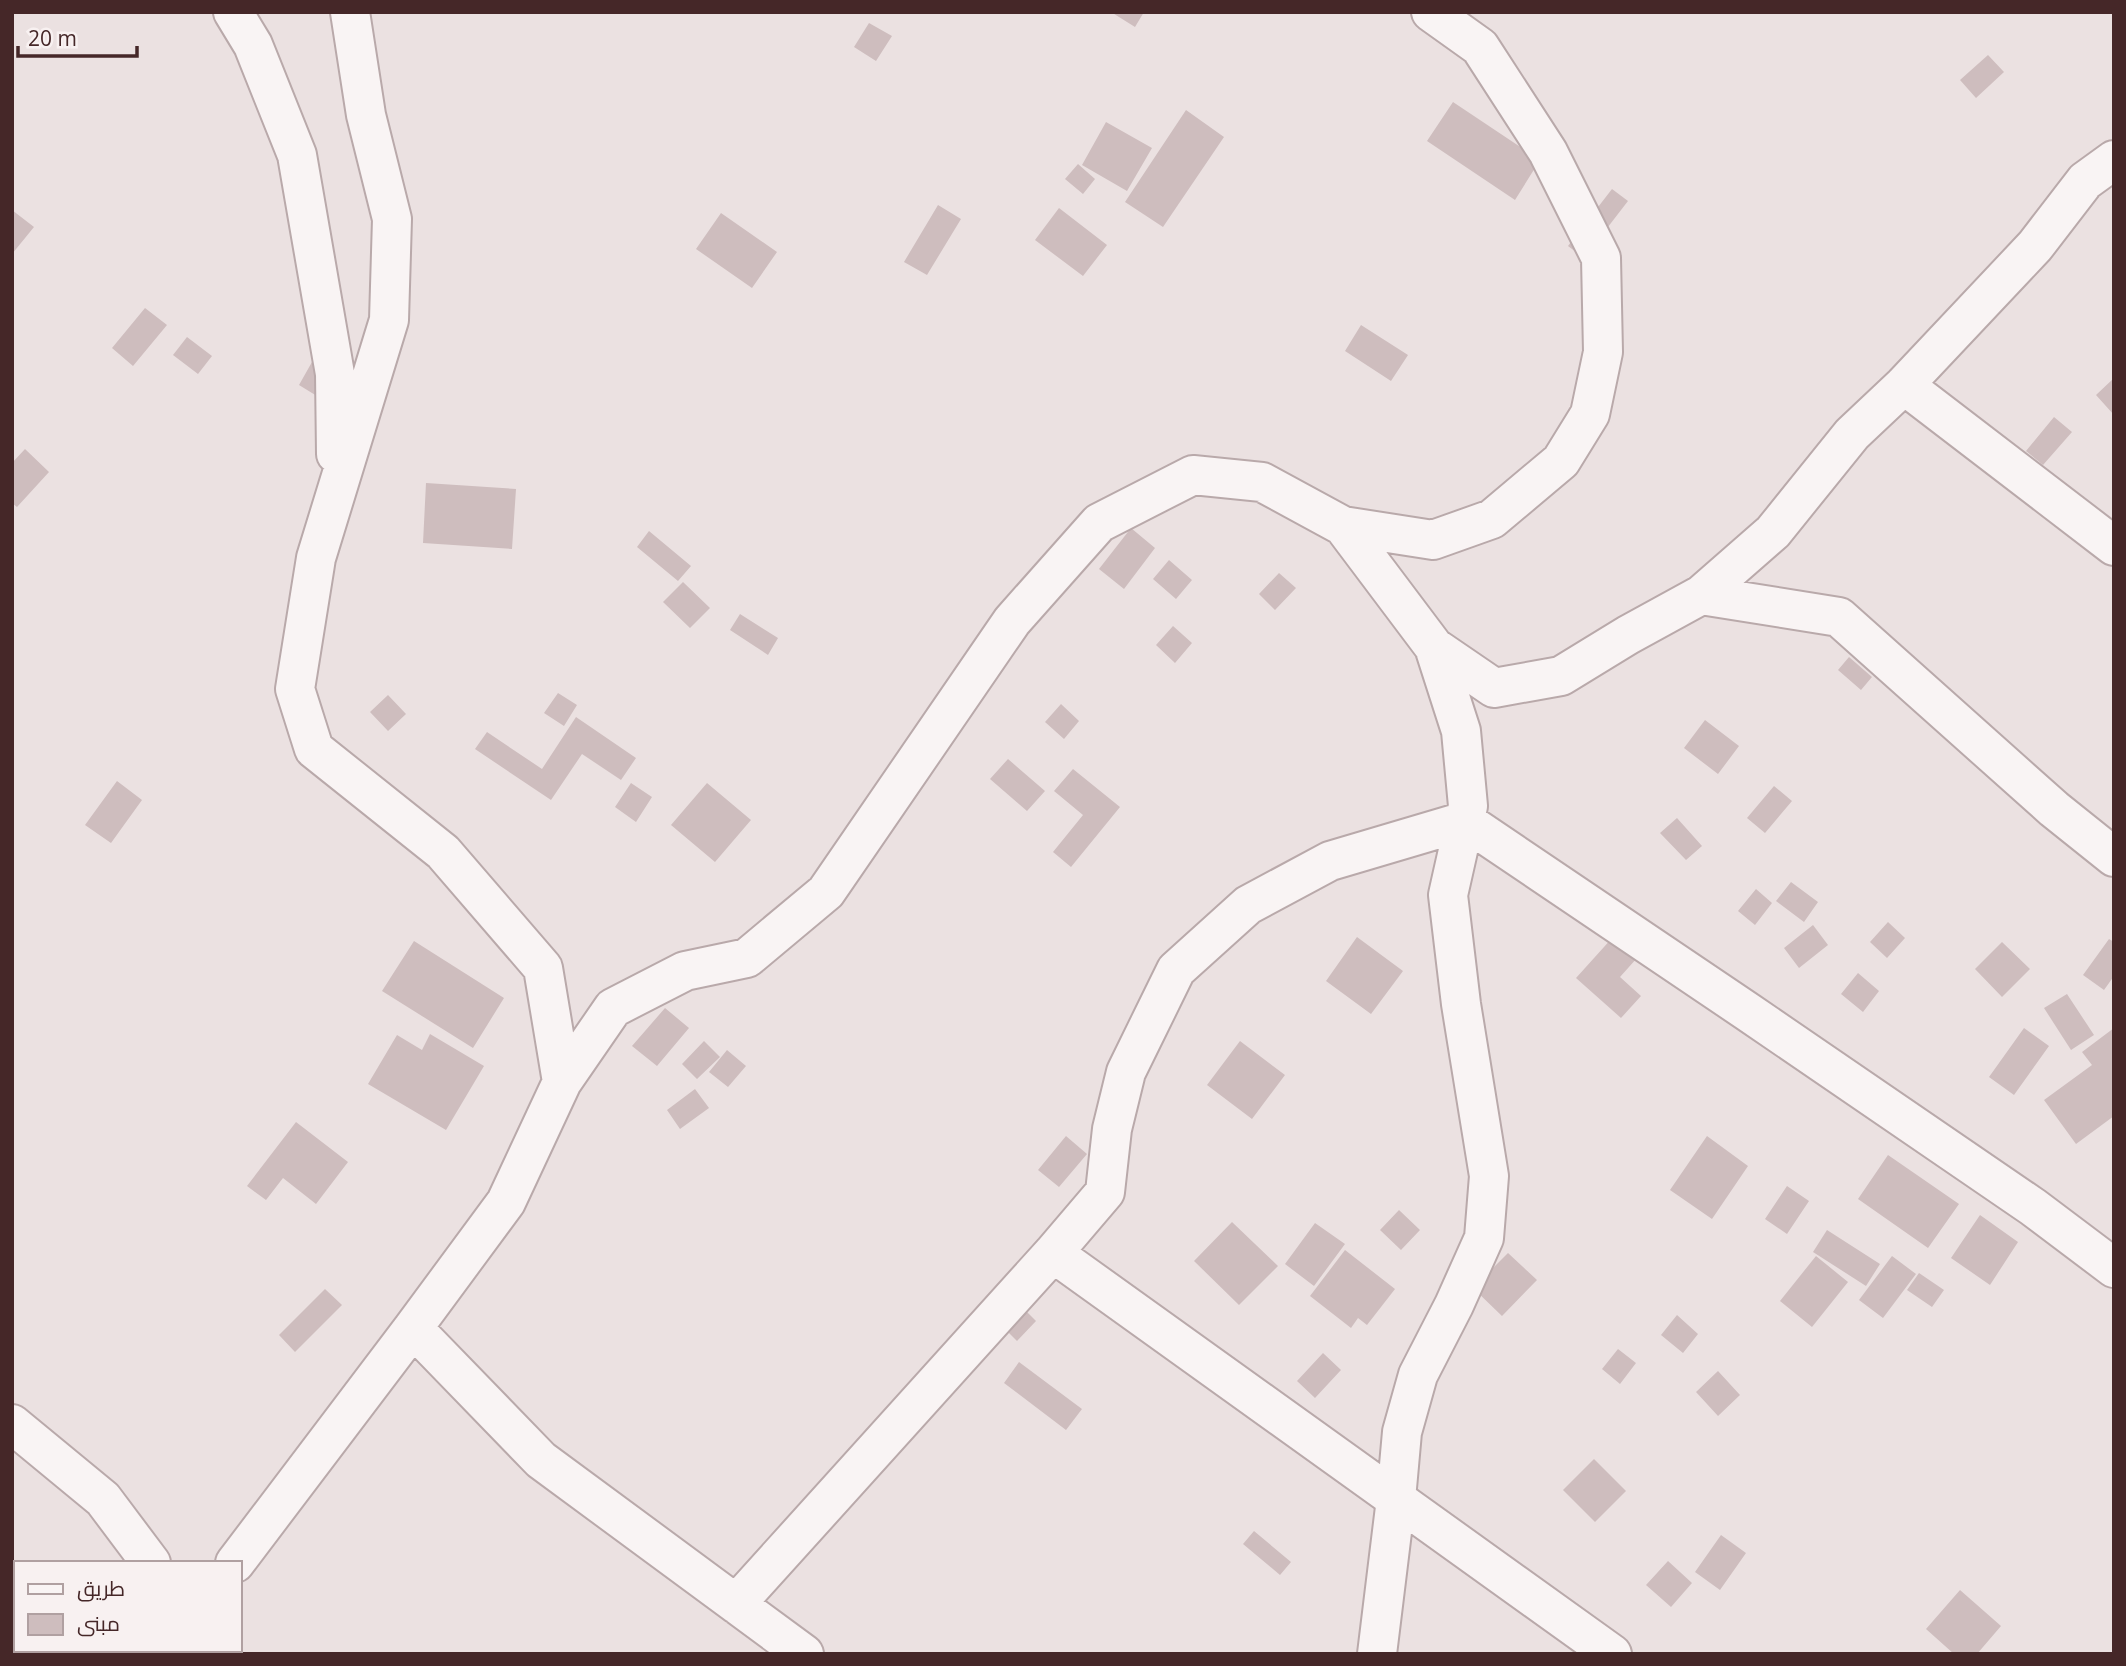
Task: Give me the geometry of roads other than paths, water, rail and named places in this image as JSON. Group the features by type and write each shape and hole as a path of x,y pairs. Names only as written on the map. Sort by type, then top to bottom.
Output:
{"street":[{"path":"233,12 253,45 297,155 335,374 337,488"},
{"path":"349,12 366,115 392,219 389,320 316,558 295,689 314,750 443,852 543,968 562,1082"},
{"path":"237,1561 506,1202 562,1082 612,1008 685,971 747,958 826,892 1012,621 1100,523 1193,475 1262,482 1343,526 1433,540 1492,519 1561,461 1590,414 1603,352 1601,258 1548,152 1480,47 1431,12"},
{"path":"1343,526 1434,647 1494,688 1561,676 1701,595 1773,532 1852,434 1904,385 2035,246 2085,181 2114,160"},
{"path":"1904,385 2114,546"},
{"path":"1701,595 1839,617 2044,801 2114,857"},
{"path":"1377,1654 1402,1432 1418,1375 1484,1238 1489,1176 1461,1004 1448,895 1468,806 1461,730 1434,647"},
{"path":"736,1604 1105,1192 1112,1129 1126,1072 1176,970 1248,905 1329,861 1465,821"},
{"path":"1465,821 2021,1200 2114,1268"},
{"path":"1053,1253 1612,1654"},
{"path":"413,1328 541,1460 804,1654"},
{"path":"12,1424 103,1499 150,1561"}]}
